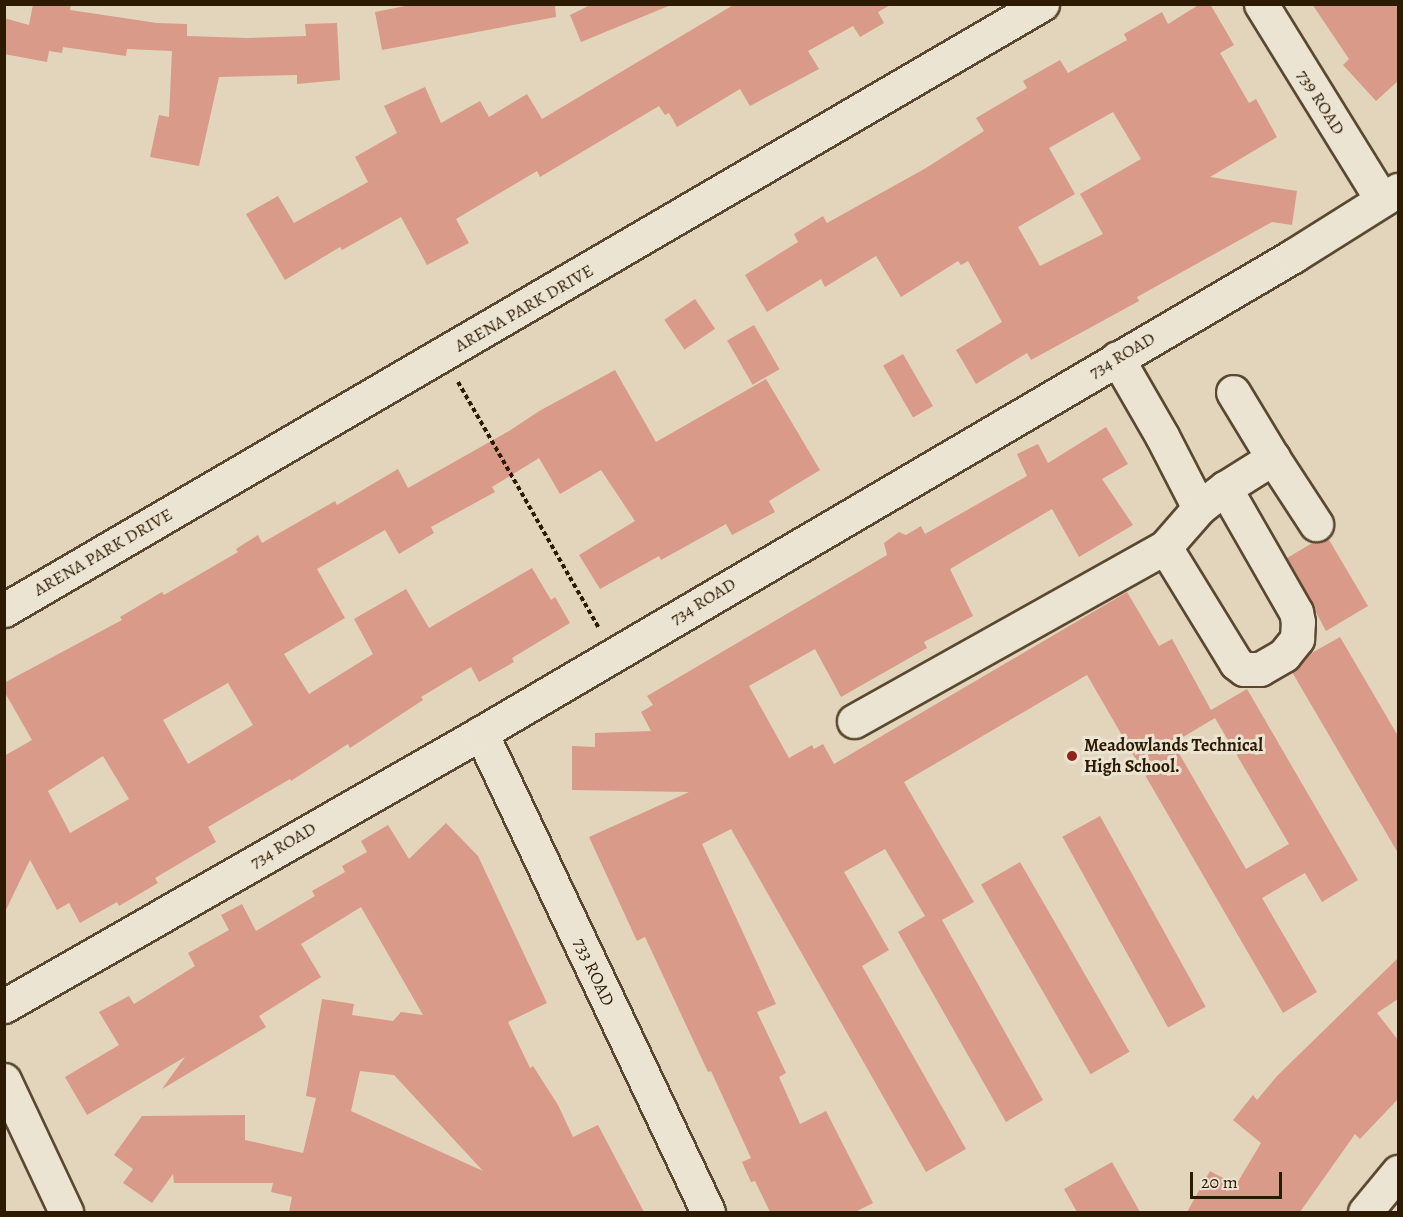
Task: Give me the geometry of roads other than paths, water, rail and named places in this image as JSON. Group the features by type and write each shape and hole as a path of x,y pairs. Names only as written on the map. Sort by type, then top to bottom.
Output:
{"street":[{"name":"ARENA PARK DRIVE","path":"4,610 1042,4"},
{"name":"739 ROAD","path":"1261,4 1390,195"},
{"name":"734 ROAD","path":"4,1006 481,733 1293,256 1390,195"},
{"path":"1117,358 1162,436 1199,508"},
{"path":"1233,392 1316,524"},
{"path":"854,721 1165,547 1199,508 1273,458"},
{"path":"1165,547 1236,663 1244,669 1260,669 1284,655 1297,639 1296,612 1226,488"},
{"name":"733 ROAD","path":"481,733 708,1212"},
{"path":"4,1080 66,1212"},
{"path":"1365,1212 1398,1172"}],"place":[{"name":"Meadowlands Technical High School.","path":"1072,756"}]}
